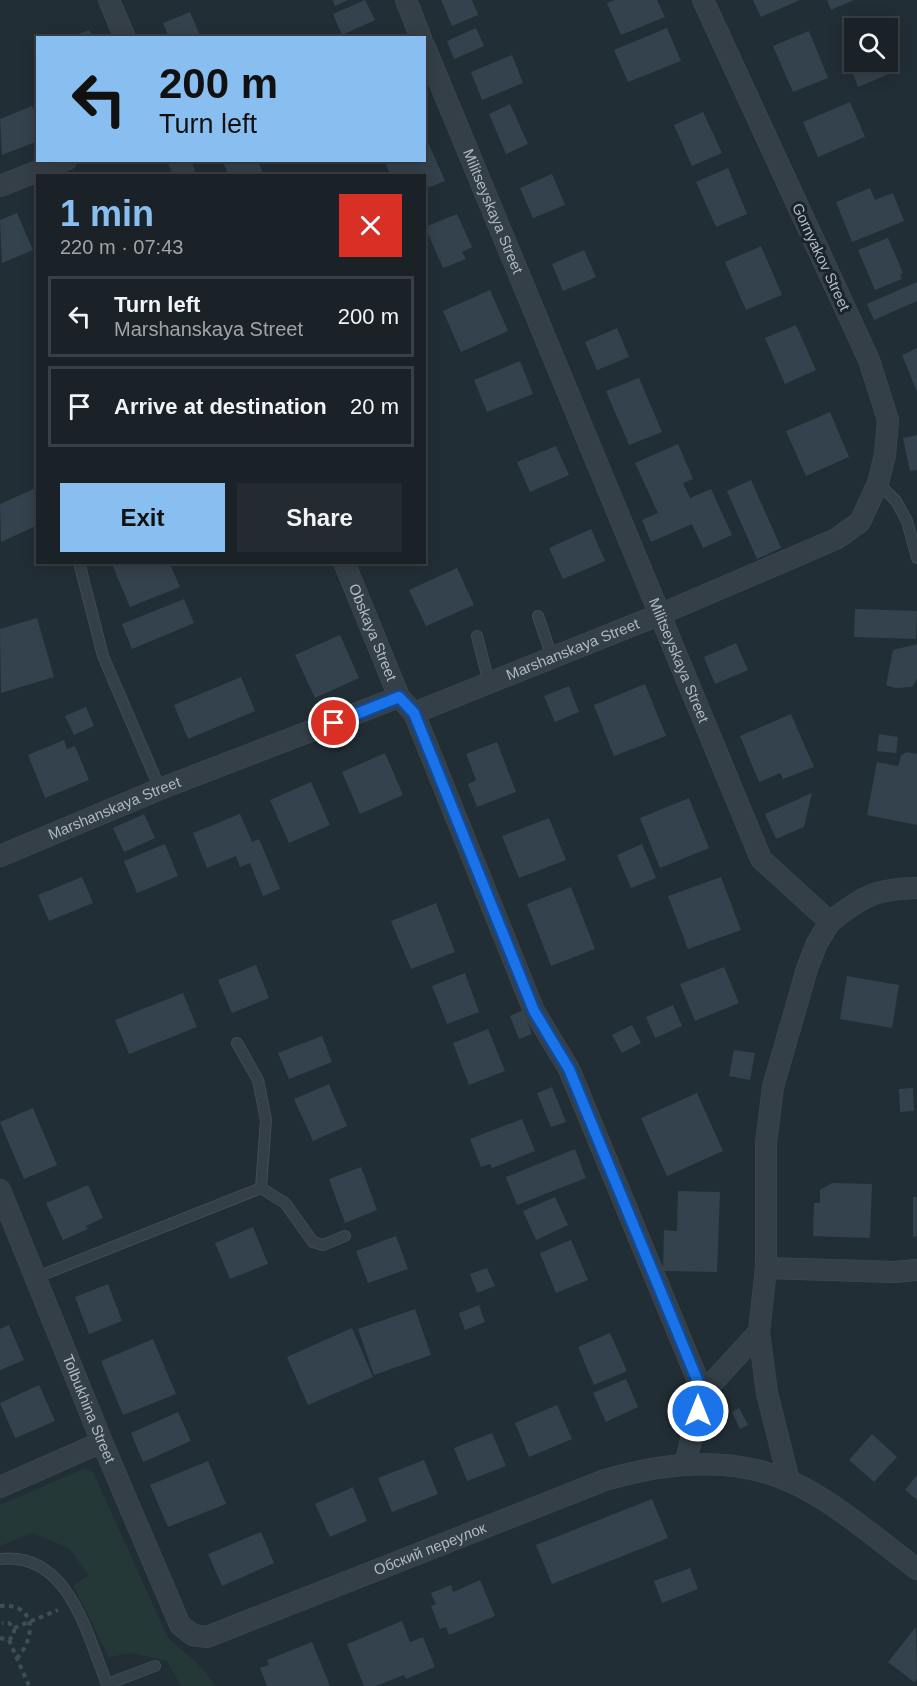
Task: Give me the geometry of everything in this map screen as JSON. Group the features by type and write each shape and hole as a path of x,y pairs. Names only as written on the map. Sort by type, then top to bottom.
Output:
{"street":[{"path":"109,0 124,36"},
{"path":"406,0 420,36"},
{"name":"Gornyakov Street","path":"703,0 869,360 888,420 885,455 878,483 860,522"},
{"name":"Militseyskaya Street","path":"426,50 761,859 830,922"},
{"path":"0,186 61,162"},
{"name":"Marshanskaya Street","path":"414,713 661,614 836,539 860,522"},
{"name":"Obskaya Street","path":"345,564 399,697 414,713 534,1011 569,1069 703,1394"},
{"name":"Marshanskaya Street","path":"0,856 160,789 399,697"},
{"path":"789,1481 767,1393 759,1332 766,1268 766,1143 773,1088 807,969 830,922 859,899 888,889 917,888"},
{"name":"Tolbukhina Street","path":"0,1190 102,1442 180,1625"},
{"path":"766,1268 894,1272 917,1270"},
{"path":"685,1464 703,1394 759,1332"},
{"path":"0,1486 102,1442"},
{"name":"Обский переулок","path":"180,1625 193,1635 207,1636 605,1480 646,1468 685,1464 759,1472 789,1481 830,1505 917,1569"}],"lane":[{"path":"878,483 896,501 907,521 917,558"},
{"path":"80,564 104,656 160,789"},
{"path":"538,616 552,657"},
{"path":"477,636 489,683"},
{"path":"237,1043 258,1080 266,1120 261,1188"},
{"path":"261,1188 285,1203 313,1242 323,1245 345,1236"},
{"path":"37,1277 261,1188"},
{"path":"0,1559 30,1561 60,1581 74,1604 107,1684 154,1666"}],"path":[{"path":"14,1628 74,1604"},
{"path":"0,1606 21,1610 30,1622 32,1631 28,1645 17,1658"},
{"path":"1,1622 9,1623 14,1628 14,1635 9,1640"},
{"path":"0,1638 9,1640"},
{"path":"9,1640 29,1686"}],"green space":[{"path":"83,1469 93,1472 168,1638 198,1664 216,1686 181,1686 167,1661 131,1653 109,1657 73,1585 89,1575 69,1548 32,1533 0,1546 0,1505"}],"building":[{"path":"333,0 348,0 335,6"},
{"path":"365,0 375,20 342,35 333,14"},
{"path":"441,0 472,0 478,15 452,26"},
{"path":"615,0 657,0 665,17 621,35 607,3"},
{"path":"753,0 800,0 761,17"},
{"path":"827,0 854,0 831,10"},
{"path":"190,12 200,36 168,36 163,23"},
{"path":"476,28 484,46 454,59 447,41"},
{"path":"667,28 681,61 628,82 614,50"},
{"path":"89,30 92,36 74,36"},
{"path":"809,31 828,78 793,92 773,46"},
{"path":"512,55 523,83 482,100 471,72"},
{"path":"852,72 894,72 858,87"},
{"path":"850,102 865,137 818,157 803,122"},
{"path":"510,104 528,144 506,154 489,114"},
{"path":"32,106 36,115 36,142 2,155 0,119"},
{"path":"703,112 722,153 692,166 674,125"},
{"path":"426,140 445,181 426,188 426,174 390,174 385,162 426,162"},
{"path":"223,162 259,162 263,174 228,174"},
{"path":"728,168 747,214 716,227 696,182"},
{"path":"552,174 565,205 533,218 520,188"},
{"path":"870,188 875,200 893,193 904,221 852,242 836,202"},
{"path":"17,213 33,250 2,263 0,220"},
{"path":"457,214 472,247 462,252 466,259 443,268 426,227"},
{"path":"888,238 903,273 900,275 902,279 875,290 858,250"},
{"path":"761,246 782,295 746,310 725,262"},
{"path":"584,250 596,277 563,291 552,264"},
{"path":"917,282 917,301 874,320 867,304"},
{"path":"490,290 508,331 461,352 443,311"},
{"path":"796,325 816,370 785,384 765,338"},
{"path":"617,328 629,357 597,370 585,342"},
{"path":"917,348 917,392 902,355"},
{"path":"520,361 533,394 487,412 474,380"},
{"path":"639,378 662,432 629,445 606,391"},
{"path":"830,412 849,457 806,476 786,431"},
{"path":"917,435 917,470 910,471 903,438"},
{"path":"678,444 693,479 683,483 690,498 711,489 732,535 703,548 692,524 651,542 642,520 658,513 635,463"},
{"path":"556,446 569,475 530,492 517,462"},
{"path":"751,480 781,548 757,559 727,491"},
{"path":"36,488 36,526 1,542 0,504"},
{"path":"591,529 605,561 563,579 549,548"},
{"path":"112,564 170,564 180,587 130,607"},
{"path":"457,568 474,605 426,626 409,590"},
{"path":"184,599 194,623 132,649 122,624"},
{"path":"855,609 917,611 916,639 854,637"},
{"path":"37,618 54,677 1,693 0,629"},
{"path":"340,635 359,678 315,698 295,655"},
{"path":"736,643 748,670 715,684 704,657"},
{"path":"917,644 917,679 912,687 895,688 886,685 893,650"},
{"path":"241,677 255,711 188,739 174,705"},
{"path":"645,684 666,736 614,756 594,705"},
{"path":"569,686 579,712 555,722 544,696"},
{"path":"86,707 94,726 74,735 65,716"},
{"path":"791,714 814,767 783,779 780,773 759,782 740,736"},
{"path":"879,734 898,737 896,753 877,751"},
{"path":"64,740 67,749 75,746 89,780 45,798 28,755"},
{"path":"497,742 516,792 477,807 468,784 476,780 466,754"},
{"path":"906,752 917,754 917,825 867,815 877,762 898,766 901,756"},
{"path":"385,753 403,795 360,814 342,772"},
{"path":"311,782 330,825 289,843 270,800"},
{"path":"812,793 804,827 776,839 765,814"},
{"path":"689,798 709,848 660,868 640,818"},
{"path":"144,814 155,838 124,852 113,828"},
{"path":"240,814 252,842 259,839 280,889 263,896 250,863 240,867 236,856 207,868 193,833"},
{"path":"549,818 566,860 519,878 502,836"},
{"path":"165,844 178,876 137,893 124,861"},
{"path":"642,844 656,878 631,888 617,855"},
{"path":"82,877 93,903 49,921 38,895"},
{"path":"721,877 741,930 688,949 668,896"},
{"path":"571,887 595,949 551,966 527,904"},
{"path":"436,903 455,952 411,969 391,921"},
{"path":"256,965 269,998 232,1013 218,980"},
{"path":"724,967 739,1003 695,1021 680,984"},
{"path":"465,973 479,1012 447,1024 432,986"},
{"path":"847,976 899,985 892,1028 840,1019"},
{"path":"183,993 197,1027 129,1054 115,1020"},
{"path":"673,1005 682,1026 655,1038 646,1017"},
{"path":"523,1010 532,1034 519,1039 510,1016"},
{"path":"632,1025 641,1043 622,1053 612,1035"},
{"path":"488,1029 505,1071 469,1085 453,1043"},
{"path":"322,1036 332,1062 289,1079 278,1053"},
{"path":"734,1050 755,1053 750,1080 729,1076"},
{"path":"329,1084 347,1126 313,1141 294,1099"},
{"path":"552,1087 566,1122 551,1127 537,1093"},
{"path":"913,1088 914,1111 900,1112 899,1089"},
{"path":"697,1093 723,1151 667,1176 641,1118"},
{"path":"33,1108 57,1165 24,1179 0,1122"},
{"path":"522,1119 535,1151 492,1168 490,1164 481,1167 470,1139"},
{"path":"575,1149 586,1178 517,1205 506,1177"},
{"path":"361,1167 377,1210 345,1223 329,1179"},
{"path":"832,1183 872,1184 870,1238 813,1236 814,1203 820,1203 820,1190"},
{"path":"88,1185 103,1218 86,1226 88,1229 63,1240 46,1203"},
{"path":"678,1191 720,1192 717,1272 663,1271 664,1230 677,1231"},
{"path":"555,1197 568,1225 536,1240 523,1211"},
{"path":"913,1197 917,1197 917,1236 913,1237"},
{"path":"253,1227 268,1264 230,1279 215,1243"},
{"path":"396,1236 408,1269 368,1283 356,1251"},
{"path":"571,1240 588,1280 556,1293 540,1253"},
{"path":"487,1268 495,1286 477,1293 470,1274"},
{"path":"108,1284 122,1321 89,1334 75,1297"},
{"path":"479,1305 485,1322 465,1330 459,1313"},
{"path":"415,1309 431,1355 374,1375 358,1329"},
{"path":"9,1325 24,1360 0,1370 0,1329"},
{"path":"352,1328 373,1377 308,1405 287,1357"},
{"path":"610,1333 627,1371 594,1385 578,1347"},
{"path":"153,1339 176,1394 123,1415 101,1361"},
{"path":"626,1379 638,1407 606,1422 593,1393"},
{"path":"39,1385 55,1421 15,1438 0,1403"},
{"path":"557,1405 572,1439 529,1457 515,1423"},
{"path":"739,1408 748,1425 740,1429 732,1412"},
{"path":"178,1412 191,1441 143,1462 131,1433"},
{"path":"492,1433 506,1466 467,1481 454,1448"},
{"path":"872,1434 897,1457 874,1482 849,1460"},
{"path":"424,1460 438,1494 392,1512 378,1478"},
{"path":"208,1461 226,1504 168,1527 150,1485"},
{"path":"917,1475 917,1500 905,1490"},
{"path":"353,1487 367,1521 330,1537 315,1504"},
{"path":"652,1499 668,1538 552,1584 536,1545"},
{"path":"261,1532 274,1563 222,1586 208,1554"},
{"path":"690,1568 698,1589 662,1603 654,1581"},
{"path":"480,1580 495,1616 449,1635 446,1627 440,1629 431,1606 436,1604 431,1593 451,1585 453,1592"},
{"path":"402,1621 410,1642 423,1637 435,1667 406,1679 404,1675 376,1686 364,1686 347,1644"},
{"path":"916,1627 917,1679 914,1682 888,1662"},
{"path":"312,1642 330,1686 267,1686 260,1668 269,1665 267,1660"}],"route":[{"path":"334,723 399,697 414,713 534,1011 569,1069 703,1394 698,1411"}]}
